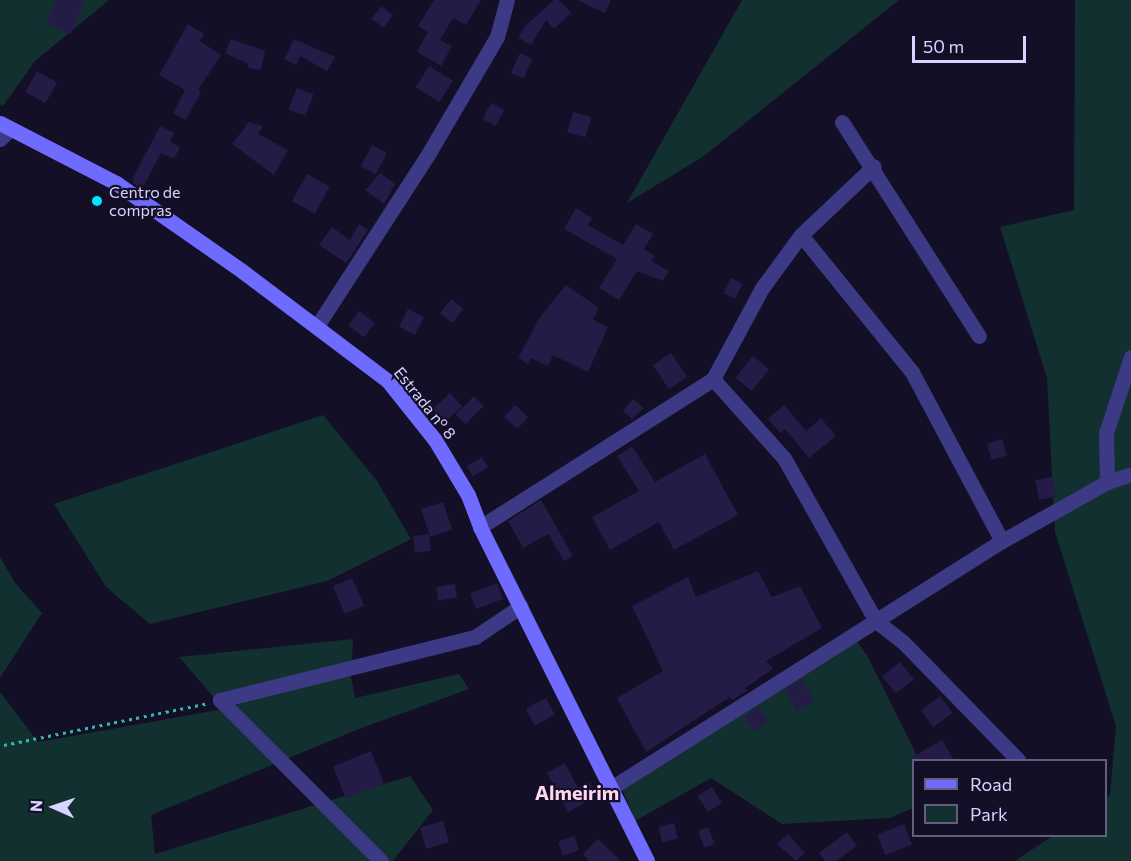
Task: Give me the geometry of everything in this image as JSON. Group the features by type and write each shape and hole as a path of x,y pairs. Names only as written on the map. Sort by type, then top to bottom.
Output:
{"main road":[{"name":"Estrada nº 8","path":"4,130 116,183 317,326 394,390 435,440 468,495 480,527 647,861"}],"street":[{"path":"317,326 430,151 497,37 507,0"},
{"path":"842,122 874,166 979,336"},
{"path":"480,527 713,379 762,288 801,236 874,166"},
{"path":"801,236 912,372 1002,541"},
{"path":"1107,482 1106,433 1131,357"},
{"path":"713,379 784,458 876,621 903,642 1017,759"},
{"path":"611,788 1002,541 1107,482 1131,474"},
{"path":"220,700 476,638 521,606"},
{"path":"220,700 381,861"}],"path":[{"path":"4,745 220,700"}],"green space":[{"path":"0,0 109,0 35,61 3,106 0,104"},
{"path":"742,0 899,0 704,156 627,203"},
{"path":"1075,0 1131,0 1131,861 1015,861 1051,837 1107,837 1107,797 1110,795 1116,726 1055,532 1047,378 1000,227 1074,210"},
{"path":"323,415 377,481 411,539 327,581 150,624 106,587 54,504"},
{"path":"0,557 16,584 42,613 0,678"},
{"path":"849,630 868,657 919,759 912,759 912,808 890,818 782,824 711,778 635,821 619,781"},
{"path":"353,639 351,677 355,698 459,674 469,689 359,729 151,815 155,854 410,776 433,810 393,861 0,861 0,692 38,742 224,709 179,657"}],"building":[{"path":"56,0 85,0 71,34 46,23"},
{"path":"434,0 481,0 466,25 453,18 440,40 452,46 441,66 417,52 428,32 418,26"},
{"path":"554,0 559,0 571,13 554,29 546,20 531,45 518,38 526,25"},
{"path":"577,0 611,0 605,13"},
{"path":"381,6 393,15 383,28 371,19"},
{"path":"188,24 204,34 200,41 221,55 198,90 201,92 186,120 173,113 185,90 159,75"},
{"path":"231,39 265,51 261,70 248,68 248,64 225,53"},
{"path":"294,39 335,57 327,71 300,56 296,65 284,59"},
{"path":"520,53 533,59 523,79 511,73"},
{"path":"429,66 453,81 439,102 416,87"},
{"path":"37,71 57,82 45,103 25,92"},
{"path":"297,88 314,95 305,116 288,109"},
{"path":"491,103 504,110 496,126 483,119"},
{"path":"573,112 591,117 585,137 567,132"},
{"path":"249,122 263,126 258,134 288,150 274,175 232,144"},
{"path":"160,126 174,133 170,142 180,147 174,159 161,153 142,189 133,183 134,176"},
{"path":"372,145 387,153 376,174 361,166"},
{"path":"380,173 395,184 384,204 365,190"},
{"path":"307,174 330,187 315,214 292,201"},
{"path":"576,208 592,218 588,225 623,245 636,224 653,234 644,249 655,256 651,261 669,271 663,281 637,271 619,300 599,288 617,259 564,229"},
{"path":"359,224 368,230 346,263 319,245 332,227 350,240"},
{"path":"731,278 743,284 735,299 723,293"},
{"path":"566,285 599,308 593,320 608,327 588,372 553,355 548,366 531,358 528,364 518,358 540,317"},
{"path":"451,299 464,309 453,323 440,313"},
{"path":"408,309 424,317 415,335 399,327"},
{"path":"359,311 375,323 364,337 348,325"},
{"path":"671,353 687,377 669,389 653,365"},
{"path":"753,356 769,369 752,391 735,378"},
{"path":"450,393 462,406 445,423 432,409"},
{"path":"474,396 484,406 466,424 456,414"},
{"path":"633,399 644,408 632,419 623,411"},
{"path":"515,405 528,417 517,429 504,417"},
{"path":"784,405 806,431 821,418 836,436 809,458 785,429 780,433 768,419"},
{"path":"1002,439 1007,455 992,460 987,444"},
{"path":"632,446 655,482 705,454 738,515 674,550 659,522 610,550 592,517 639,491 617,456"},
{"path":"482,457 488,467 473,477 467,466"},
{"path":"1052,477 1056,497 1039,500 1035,480"},
{"path":"541,500 573,556 564,561 548,534 523,548 508,521"},
{"path":"443,502 452,530 430,537 421,509"},
{"path":"429,534 431,551 415,553 413,536"},
{"path":"758,571 772,597 800,586 822,628 766,661 773,669 745,688 747,691 732,700 730,697 646,752 617,698 663,671 632,606 688,577 696,597"},
{"path":"352,578 364,605 345,614 333,587"},
{"path":"497,583 503,599 476,609 470,593"},
{"path":"455,584 457,598 438,601 436,587"},
{"path":"900,662 914,679 896,694 882,676"},
{"path":"802,679 814,701 797,711 785,689"},
{"path":"940,696 953,713 933,727 921,710"},
{"path":"546,698 555,715 535,726 526,709"},
{"path":"758,707 768,721 754,731 744,717"},
{"path":"942,740 953,759 912,759 907,760"},
{"path":"371,751 384,783 346,799 333,766"},
{"path":"565,763 578,788 590,782 597,796 568,812 547,773"},
{"path":"712,787 722,803 708,812 698,796"},
{"path":"443,821 449,842 426,849 420,828"},
{"path":"674,823 678,839 662,842 658,827"},
{"path":"904,824 912,844 885,855 877,835"},
{"path":"708,827 715,844 705,848 698,831"},
{"path":"847,832 857,846 836,861 825,861 819,853"},
{"path":"788,834 805,853 796,861 777,844"},
{"path":"574,836 579,850 563,856 558,842"},
{"path":"598,839 621,861 589,861 583,854"}],"place":[{"name":"Centro de compras","path":"97,201"}],"district":[{"name":"Almeirim","path":"577,792"}]}
